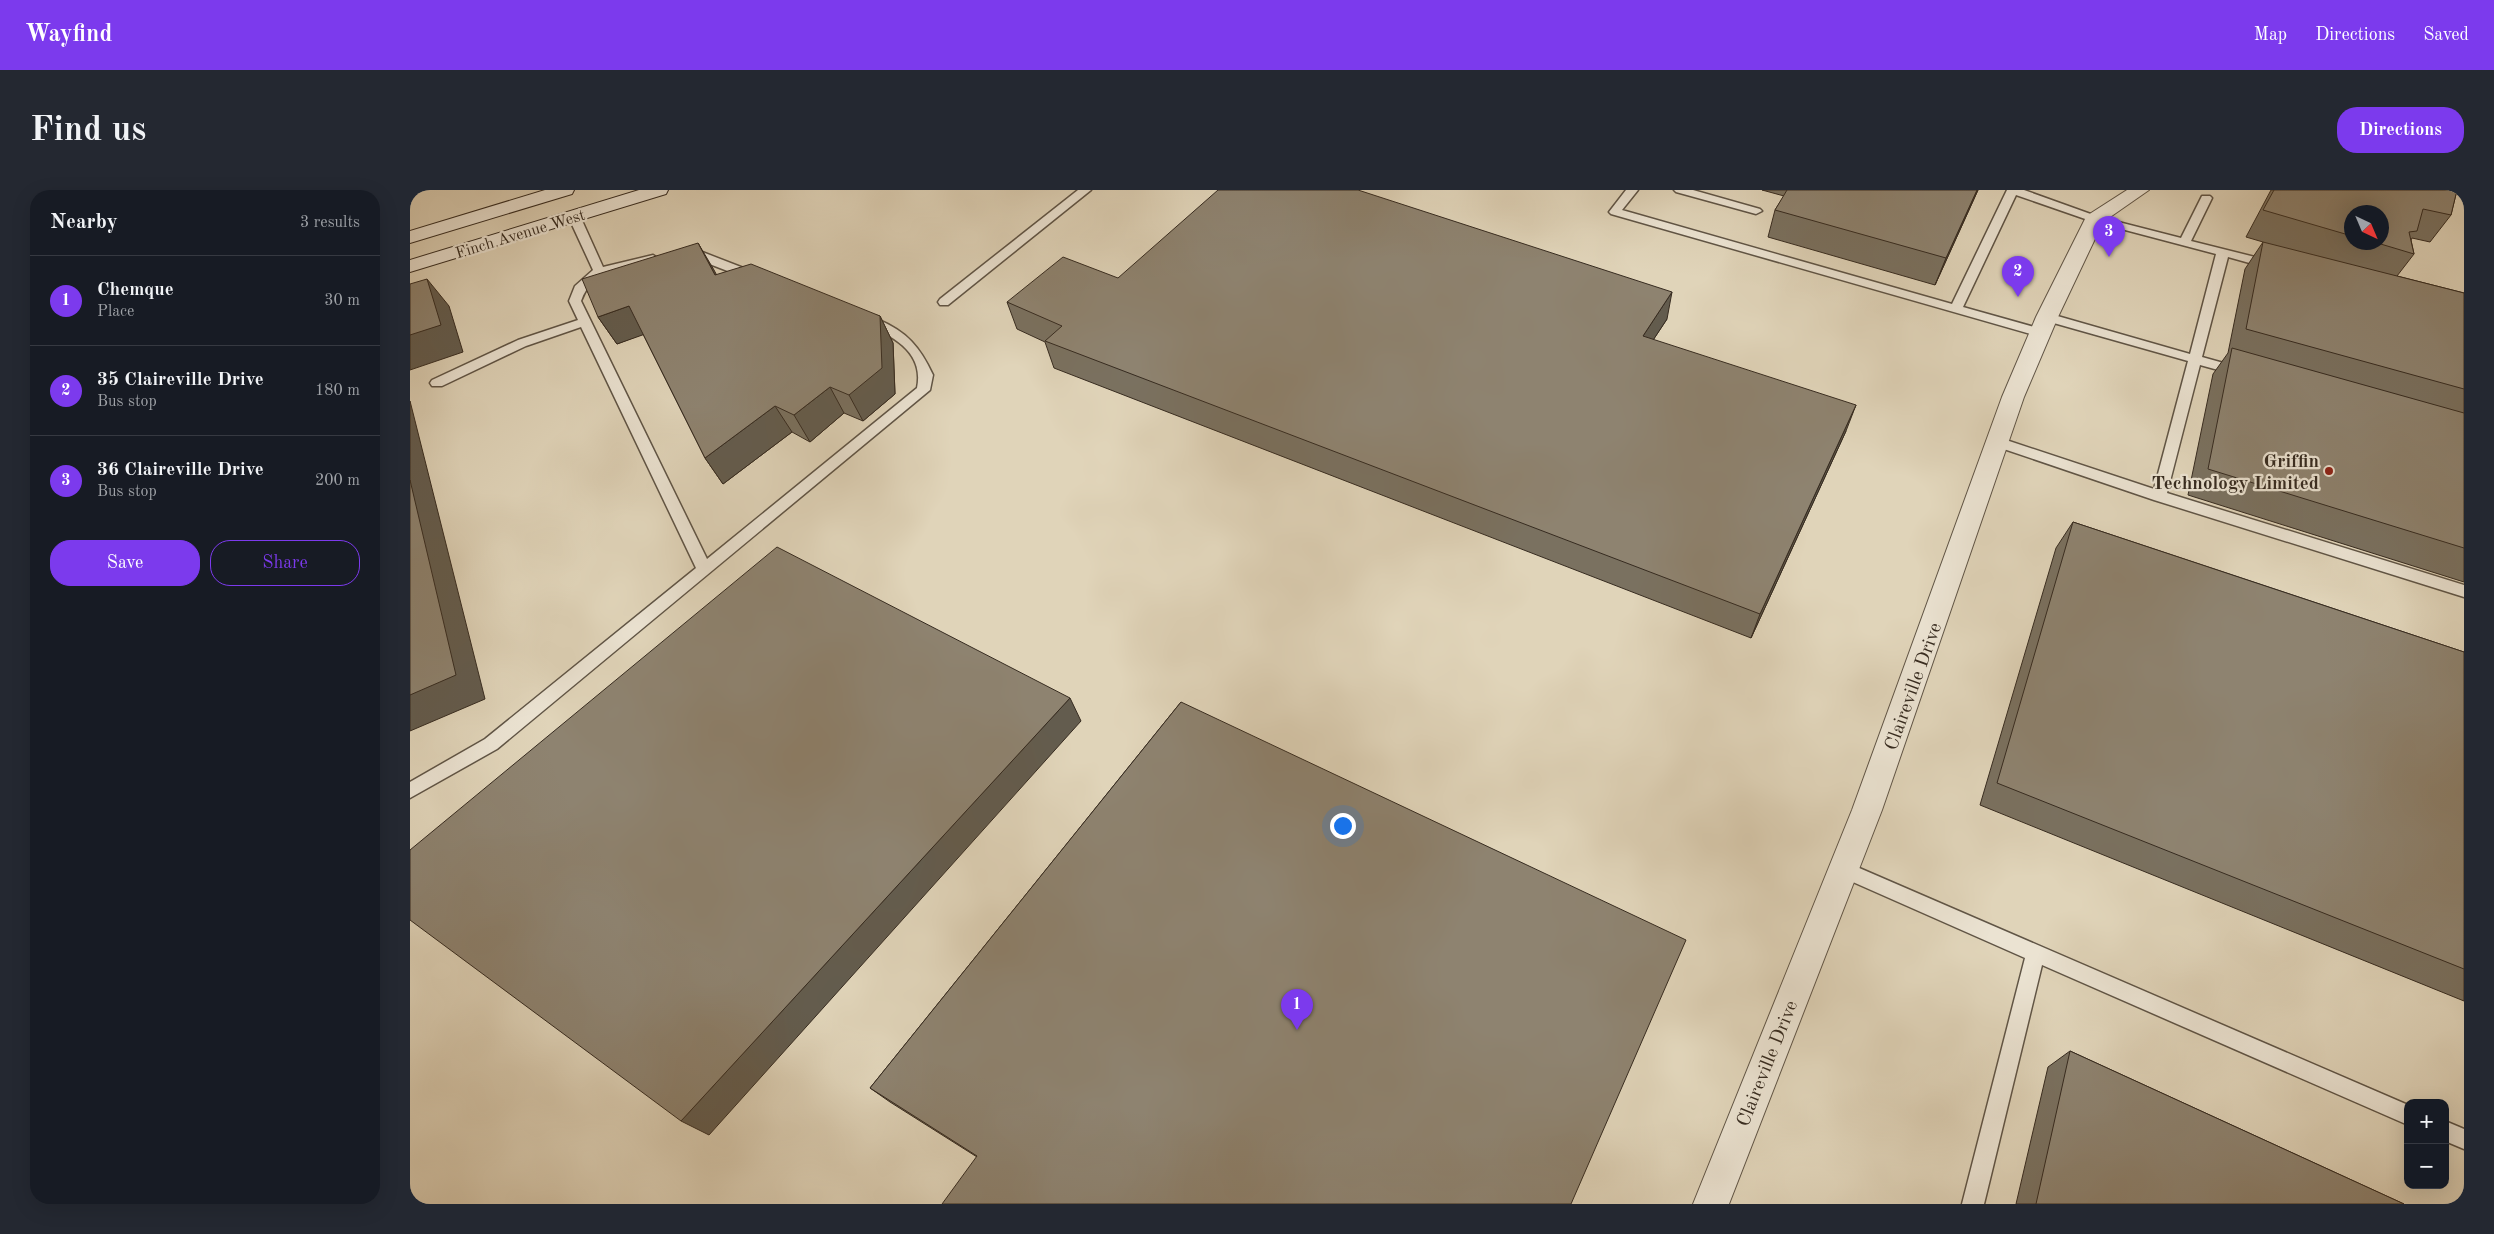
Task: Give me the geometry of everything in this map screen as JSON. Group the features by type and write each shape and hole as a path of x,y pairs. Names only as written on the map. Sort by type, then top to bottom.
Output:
{"street":[{"name":"Finch Avenue West","path":"410,237 565,190"},
{"name":"Finch Avenue West","path":"410,266 659,190"},
{"path":"2094,219 2140,190"},
{"name":"Claireville Drive","path":"1711,1204 1843,869 1904,707 1997,442 2044,325 2094,219"}],"lane":[{"path":"944,302 1085,190"},
{"path":"1632,190 1615,212 1956,309 2044,325 2194,358 2250,374"},
{"path":"1680,190 1756,211"},
{"path":"1956,309 2013,190 2094,219 2288,269"},
{"path":"2184,241 2206,198"},
{"path":"574,216 599,270"},
{"path":"704,569 575,301 579,289 599,270 692,252 764,280"},
{"path":"2160,496 2222,252"},
{"path":"410,791 491,744 923,390 926,375 909,341 891,330 854,315"},
{"path":"437,383 522,343 585,322"},
{"path":"1997,442 2160,496 2464,591"},
{"path":"1843,869 2404,1113"},
{"path":"1973,1204 2036,953"},
{"path":"2449,1133 2464,1140"}],"building":[{"path":"1218,190 1358,190 1672,292 1643,336 1856,405 1760,614 1045,341 1062,326 1007,302 1063,257 1118,278"},
{"path":"1787,190 1977,190 1946,258 1775,210"},
{"path":"2274,190 2457,190 2451,215 2423,209 2417,231 2409,232 2414,254 2389,246 2389,205 2344,205 2344,234 2263,210"},
{"path":"2263,242 2464,293 2464,389 2246,329"},
{"path":"698,243 715,275 751,264 880,316 882,368 849,395 830,387 794,415 775,406 705,458 629,306 598,317 582,279"},
{"path":"427,279 441,325 410,335 410,284"},
{"name":"Griffin Technology Limited","path":"2232,348 2464,413 2464,548 2208,469"},
{"path":"410,480 456,675 410,695"},
{"path":"2073,522 2464,652 2464,969 1997,783"},
{"path":"777,547 1070,698 681,1121 410,920 410,850"},
{"path":"1181,702 1686,940 1571,1204 942,1204 977,1156 870,1088"},
{"path":"2070,1051 2404,1204 2036,1204"}],"place":[{"name":"36 Claireville Drive","path":"2109,257"},
{"name":"35 Claireville Drive","path":"2018,297"},
{"name":"Griffin Technology Limited","path":"2329,471"},
{"name":"Chemque","path":"1297,1030"}]}
